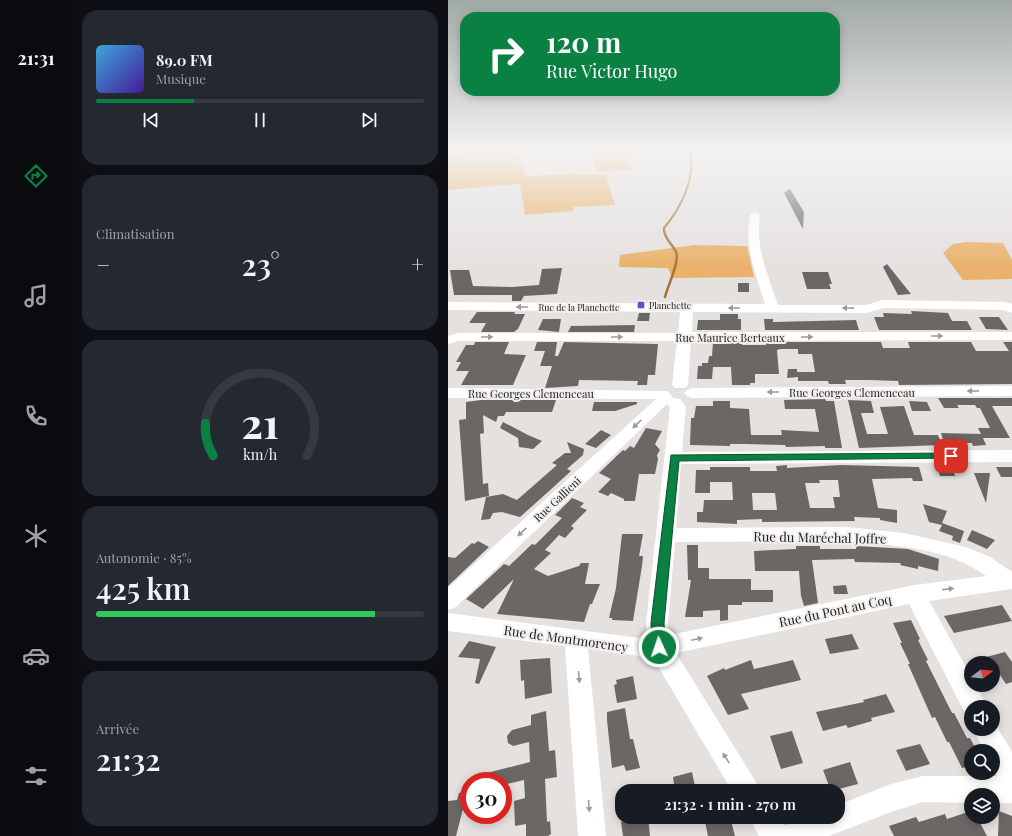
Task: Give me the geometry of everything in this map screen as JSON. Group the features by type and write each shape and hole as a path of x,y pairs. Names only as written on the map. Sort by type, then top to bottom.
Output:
{"street":[{"path":"755,215 753,230 756,259 774,308"},
{"name":"Rue de la Planchette","path":"448,306 867,309 878,306 883,309 1012,311"},
{"path":"686,389 684,337 687,308"},
{"name":"Rue Maurice Berteaux","path":"448,340 459,337 1012,336"},
{"name":"Rue Georges Clemenceau","path":"686,389 1012,391"},
{"name":"Rue Gallieni","path":"448,601 662,401 668,398 684,400 686,389"},
{"name":"Rue Georges Clemenceau","path":"451,394 668,398"},
{"path":"668,398 678,407 658,623 659,647 743,784"},
{"path":"674,458 1012,456"},
{"name":"Rue du Maréchal Joffre","path":"666,535 847,534 904,540 959,552 983,563 999,575 1012,581"},
{"name":"Rue du Pont au Coq","path":"659,647 915,594 1012,581"},
{"path":"915,594 971,700"},
{"name":"Rue de Montmorency","path":"448,622 650,649 659,647"},
{"path":"576,638 592,836"},
{"path":"990,736 1012,778"},
{"path":"794,836 891,798 923,790 1012,790"},
{"path":"767,824 775,836"}],"shaded area":[{"path":"521,190 611,190 615,205 574,207 572,211 525,215"},
{"path":"967,242 1003,243 1012,260 1012,279 963,280 943,253 953,244"},
{"path":"695,245 747,246 754,277 672,278 668,268 619,267 620,255"}],"building":[{"path":"791,190 804,212 803,229 784,193"},
{"path":"887,264 911,294 898,295 883,267"},
{"path":"562,268 557,294 524,296 521,301 512,301 512,295 454,295 450,270 469,270 473,286 512,287 539,285 542,269"},
{"path":"802,272 828,272 832,284 829,284 831,289 807,289"},
{"path":"738,283 749,283 749,292 738,292"},
{"path":"911,311 948,313 952,321 967,321 972,330 879,330 874,317 884,317 883,313 912,314"},
{"path":"477,312 515,312 514,314 525,314 518,329 514,332 481,332 486,323 469,323"},
{"path":"639,313 650,313 649,321 637,321"},
{"path":"720,314 738,314 738,319 741,319 741,330 697,330 698,320 720,320"},
{"path":"979,317 999,317 1008,330 986,329"},
{"path":"543,319 561,319 559,332 538,330"},
{"path":"764,319 773,319 773,322 856,320 859,330 765,330"},
{"path":"635,325 634,332 568,332 571,326"},
{"path":"475,342 509,342 504,354 526,355 513,385 461,385 469,371 456,371 461,362 456,362 466,345 474,345"},
{"path":"537,342 557,342 555,356 558,356 564,342 658,344 655,375 648,375 647,385 637,385 638,381 579,380 578,386 545,388 552,366 540,366 545,351 534,351"},
{"path":"713,342 742,342 742,345 766,345 766,342 881,342 883,348 910,348 908,342 971,342 976,351 1009,351 1003,342 1012,342 1012,384 899,385 898,381 845,380 846,384 829,384 828,381 798,381 798,377 787,378 788,369 797,369 797,372 815,372 812,354 798,354 798,349 777,350 779,374 755,374 755,383 750,383 750,385 732,385 731,367 713,367 712,379 697,379 698,366 702,366 702,363 708,363 709,356 712,356"},
{"path":"938,398 1012,398 1012,406 992,406 1010,438 983,438 986,445 973,446 972,443 944,443 941,433 981,434 978,428 990,428 980,408 977,408 975,405 957,405 959,408 944,408"},
{"path":"825,399 826,401 834,401 842,448 825,448 825,446 786,447 785,445 747,444 730,444 730,446 690,445 691,418 694,418 696,406 713,406 713,401 730,401 730,408 749,409 751,435 782,435 781,430 819,432 815,409 785,409 784,400"},
{"path":"481,400 556,400 552,412 506,412 504,416 498,416 496,422 483,415 484,433 480,434 483,484 488,483 489,496 465,501 459,420 466,419 466,402"},
{"path":"848,400 871,401 874,413 861,413 867,434 888,434 880,407 904,406 914,435 938,435 942,445 859,448"},
{"path":"909,401 927,402 931,411 912,411"},
{"path":"594,402 637,402 637,404 615,411 592,411"},
{"path":"503,422 542,441 533,449 519,447 518,438 500,428"},
{"path":"646,428 662,431 655,444 660,450 657,455 658,459 655,474 639,474 635,501 624,501 624,499 611,493 608,496 598,492 611,479 599,473 623,450 625,451 630,446 634,448"},
{"path":"601,430 611,435 596,448 585,444"},
{"path":"567,442 584,449 583,455 567,469 571,471 548,492 520,517 502,512 493,513 490,519 481,520 486,497 503,494 517,500 557,465 552,463 565,453 571,453"},
{"path":"787,465 787,468 841,465 919,467 923,481 913,481 912,478 872,479 878,508 897,510 897,523 880,520 880,518 854,517 855,521 762,522 762,519 737,520 737,524 697,522 697,512 703,512 704,500 733,500 732,482 710,482 710,493 695,493 696,470 710,470 710,467 750,467 750,471 777,471 776,466","holes":["819,480 838,480 840,497 833,497 835,508 810,508 805,483 820,483","752,493 775,493 777,510 753,510"]},
{"path":"937,467 952,467 955,476 940,476"},
{"path":"996,467 1012,467 1012,477 1001,477"},
{"path":"974,473 990,473 986,503"},
{"path":"572,498 584,503 580,507 587,510 571,526 574,528 565,538 559,535 545,550 551,553 534,569 548,576 579,566 581,563 589,563 585,584 600,584 592,604 590,604 584,622 497,614 514,579 483,609 466,599 504,564 509,566 532,544 535,545 562,518 555,515"},
{"path":"923,504 947,511 942,523 964,531 960,543 952,540 953,536 939,531 942,525 929,522"},
{"path":"972,530 995,540 987,549 967,540"},
{"path":"622,534 643,534 639,556 643,556 642,566 633,621 612,620 612,618 609,618 616,588"},
{"path":"478,541 489,547 448,586 448,557 455,558 472,543 474,544"},
{"path":"687,545 698,545 698,568 709,568 709,579 751,579 751,590 773,590 773,602 742,602 742,605 728,605 728,620 720,621 720,610 703,611 703,617 685,617 691,580 688,580"},
{"path":"796,546 820,546 820,549 856,549 856,546 908,549 939,559 938,571 918,566 918,569 900,565 901,563 855,562 854,559 812,560 818,603 804,606 801,596 799,571 755,571 754,551 796,549"},
{"path":"846,585 848,594 834,594 833,586"},
{"path":"1002,605 1012,621 954,633 944,616"},
{"path":"911,620 920,639 918,640 928,660 926,661 952,713 954,713 964,732 964,736 970,738 973,744 964,744 964,768 962,768 949,742 947,742 935,717 932,718 908,664 910,664 893,623"},
{"path":"852,634 859,649 830,654 825,639"},
{"path":"469,641 496,647 479,684 475,683 480,659 458,657"},
{"path":"1005,652 1012,662 1012,682 1006,684 1000,675 1000,656 990,656"},
{"path":"550,658 552,693 525,699 524,680 521,681 520,660"},
{"path":"751,660 754,669 793,660 801,680 741,694 749,709 728,715 707,676 724,668 725,670"},
{"path":"633,676 637,699 617,703 614,685 617,684 616,680"},
{"path":"886,694 895,712 871,718 872,721 848,728 846,725 823,731 816,712 864,702 863,700"},
{"path":"625,708 630,739 633,739 640,768 626,771 624,765 612,768 607,720 607,712"},
{"path":"546,711 549,751 555,750 557,777 545,779 547,822 550,821 551,834 548,836 526,836 526,824 515,826 514,801 525,798 524,780 512,783 512,772 491,772 530,762 529,742 513,746 508,743 507,736 512,730 531,725 531,715"},
{"path":"792,731 803,763 781,769 770,736"},
{"path":"920,744 930,764 906,771 896,750"},
{"path":"850,762 858,784 845,787 845,784 828,784 823,770"},
{"path":"692,772 695,784 674,784 673,777"},
{"path":"459,793 460,821 456,836 448,836 448,801 457,800"},
{"path":"1000,811 1012,816 1012,836 998,836"},
{"path":"964,813 964,824 981,824 987,836 894,836 889,826 916,817 919,822 945,814 947,819"},
{"path":"621,824 649,824 650,836 623,836"},
{"path":"705,824 732,824 735,836 708,836"}],"waterway":[{"path":"664,230 687,190"},
{"path":"664,230 677,256 665,297"}],"place":[{"name":"Planchette","path":"641,305"}],"route":[{"path":"659,647 658,623 674,458 951,456"}]}
